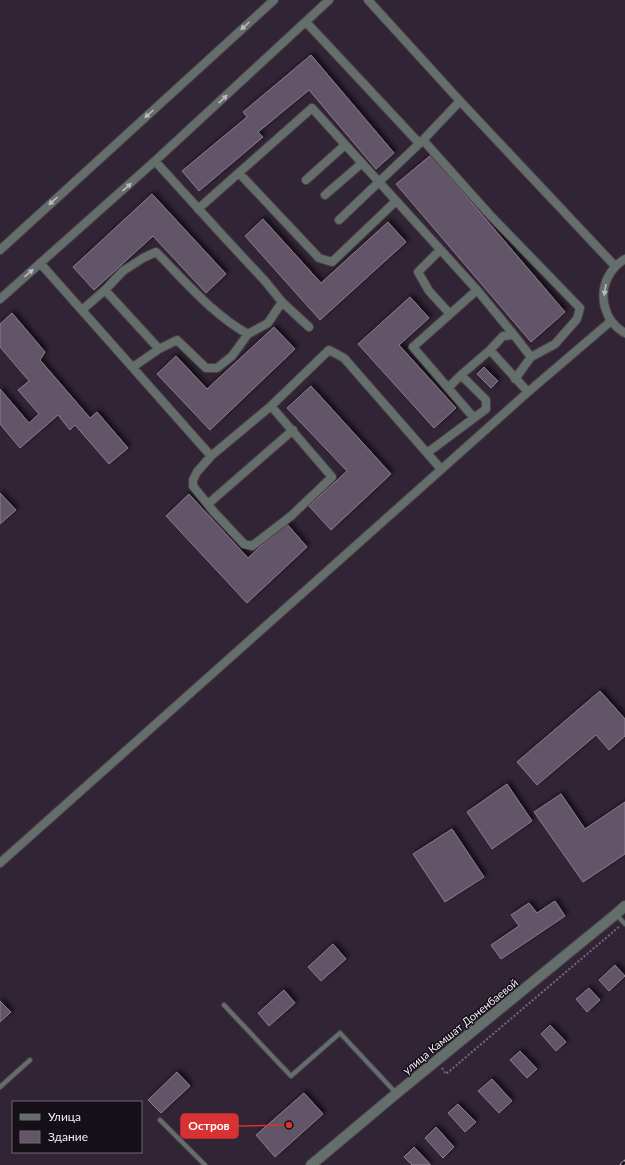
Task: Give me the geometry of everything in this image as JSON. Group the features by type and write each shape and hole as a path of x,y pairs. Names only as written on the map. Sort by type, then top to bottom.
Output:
{"street":[{"path":"0,250 274,0"},
{"path":"0,299 156,161 329,0"},
{"path":"368,0 460,101 615,266"},
{"path":"306,22 580,308 577,319 555,344 531,357 515,378"},
{"path":"339,220 421,142 460,101"},
{"path":"198,209 312,108 477,290 531,357"},
{"path":"306,180 345,145"},
{"path":"156,161 265,281 282,302 309,327"},
{"path":"326,195 362,163"},
{"path":"239,173 319,258 332,262 396,201"},
{"path":"440,250 418,272 429,291 450,314"},
{"path":"82,310 105,290 123,271 143,258 156,252 202,299 235,327 248,334"},
{"path":"625,259 615,266 608,276 604,287 603,299 611,321 620,331 625,333"},
{"path":"40,263 212,456"},
{"path":"105,290 159,349"},
{"path":"474,418 413,347 477,290"},
{"path":"133,367 159,349 177,340 206,368 217,368 232,356 248,334 268,323 282,302"},
{"path":"0,863 441,469 611,321"},
{"path":"448,388 490,350 503,336 514,335"},
{"path":"271,406 332,477 291,516 252,546 244,544 193,486 193,480 197,472 212,456 271,406 329,350 344,358 441,469"},
{"path":"490,350 528,392"},
{"path":"427,453 486,409 486,400 461,375"},
{"path":"208,504 293,430"},
{"name":"улица Камшат Доненбаевой","path":"311,1165 625,906"}],"lane":[{"path":"616,914 624,923"},
{"path":"224,1005 291,1076 340,1033 397,1093"},
{"path":"0,1087 30,1060"},
{"path":"160,1120 205,1165"}],"path":[{"path":"436,1061 446,1074 624,923"}],"building":[{"path":"311,55 394,153 376,169 309,90 258,132 263,137 199,191 182,171 247,117 243,112"},
{"path":"431,155 565,312 531,342 396,184"},
{"path":"152,194 226,274 206,293 153,236 94,290 73,267"},
{"path":"263,219 321,283 388,222 406,242 320,320 245,236"},
{"path":"410,297 429,318 399,345 456,408 434,428 358,344"},
{"path":"12,313 45,352 40,360 90,418 97,412 128,448 109,464 75,425 70,430 58,415 20,448 0,424 0,389 29,423 39,414 18,390 29,381 0,347 0,324"},
{"path":"274,327 295,349 210,430 157,374 176,356 207,389"},
{"path":"484,367 498,381 491,388 477,374"},
{"path":"311,386 391,474 331,530 309,506 347,471 287,408"},
{"path":"0,493 16,510 0,524"},
{"path":"189,494 248,558 286,523 307,547 247,603 166,516"},
{"path":"600,691 625,719 625,736 609,750 596,735 537,785 517,762"},
{"path":"507,784 532,821 492,849 467,812"},
{"path":"561,794 585,829 625,802 625,854 583,882 534,812"},
{"path":"452,829 484,877 445,902 413,854"},
{"path":"555,901 565,916 501,959 491,945 519,926 511,915 529,903 537,913"},
{"path":"333,944 346,959 321,981 308,967"},
{"path":"615,965 625,976 609,991 599,980"},
{"path":"589,988 600,1000 587,1012 576,999"},
{"path":"284,990 295,1003 269,1026 258,1013"},
{"path":"0,1001 11,1012 0,1022"},
{"path":"550,1025 566,1042 556,1051 541,1034"},
{"path":"520,1051 537,1069 527,1078 510,1060"},
{"path":"177,1072 190,1086 161,1113 148,1100"},
{"path":"492,1079 512,1101 499,1113 478,1091"},
{"path":"304,1093 323,1114 275,1157 256,1135"},
{"path":"458,1104 476,1122 465,1132 448,1113"},
{"path":"436,1127 454,1147 443,1158 425,1138"},
{"path":"414,1147 430,1165 412,1165 404,1157"}],"railway":[{"path":"622,1165 625,1162"}],"place":[{"name":"Остров","path":"289,1125"}]}
